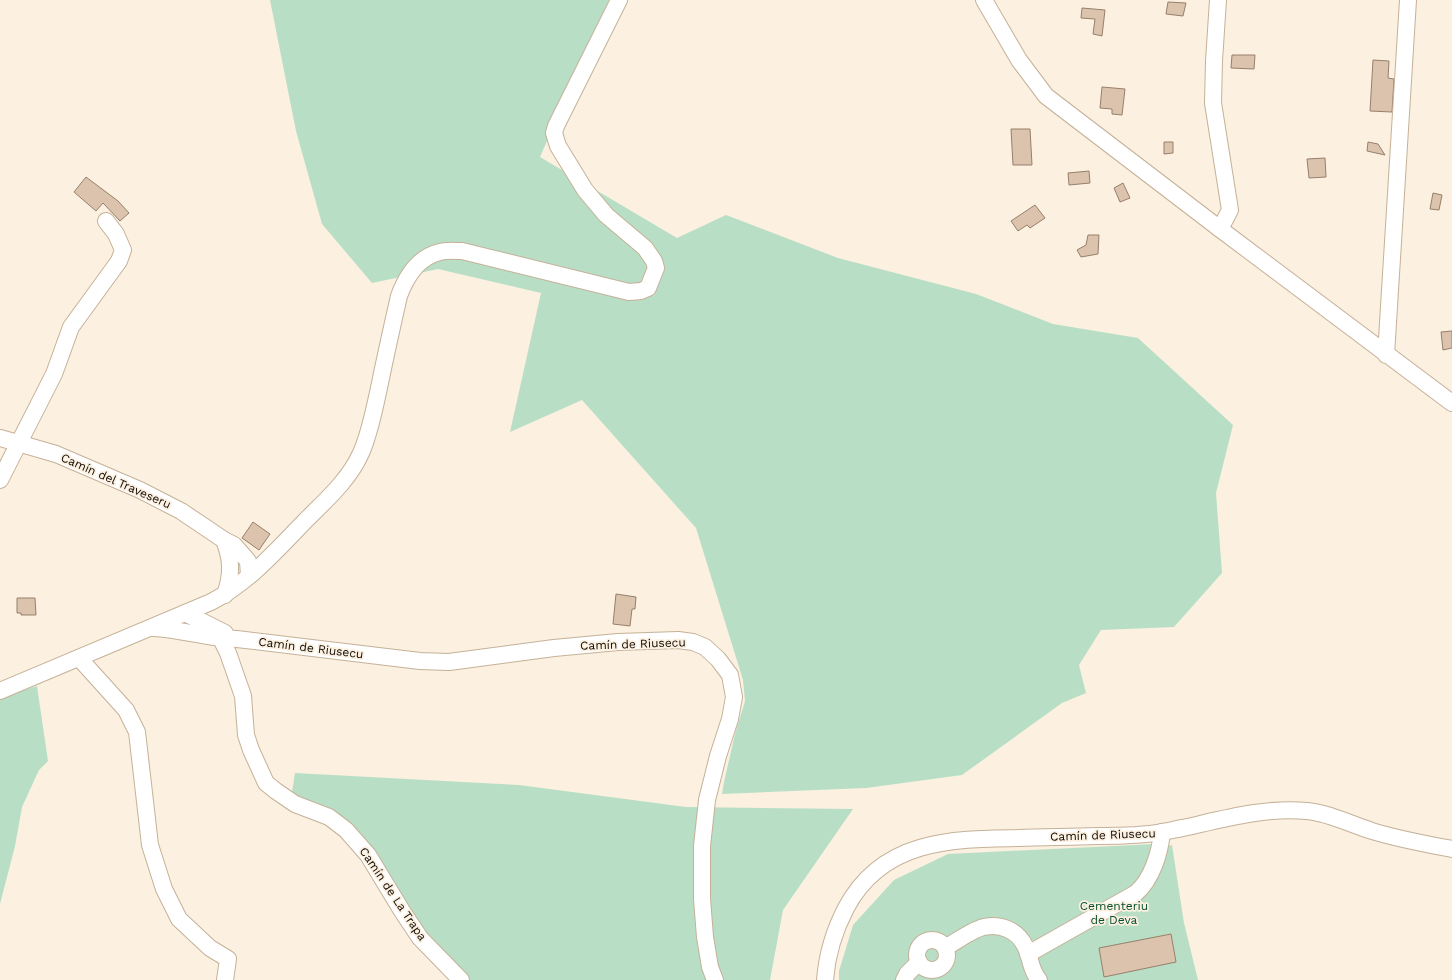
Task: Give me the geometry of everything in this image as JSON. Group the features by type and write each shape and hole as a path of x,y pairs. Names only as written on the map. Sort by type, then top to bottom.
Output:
{"street":[{"path":"0,691 218,598 249,576 345,480 362,451 373,413 398,296 404,283 414,268 425,258 440,252 462,251 629,292 641,291 648,288 656,268 654,260 644,248 606,215 585,190 558,146 554,133 556,126 619,0"},
{"path":"984,0 1018,60 1046,96 1386,355 1452,403"},
{"path":"1218,0 1213,103 1230,210 1220,229"},
{"path":"1386,355 1408,0"},
{"path":"0,480 54,374 71,327 119,261 122,250 116,234 106,220"},
{"name":"Camín del Traveseru","path":"0,438 56,454 140,490 182,511 226,547 234,545 248,561 249,576"},
{"path":"220,634 212,617 218,598 229,583 231,568 226,547"},
{"name":"Camín de Riusecu","path":"185,613 220,634 237,639 420,661 449,662 554,648 618,642 678,640 693,642 705,647 718,659 730,675 734,697 730,719 718,756 707,800 702,846 702,899 705,937 710,967 715,980"},
{"name":"Camín de Riusecu","path":"185,613 186,623 190,628 201,634"},
{"name":"Camín de Riusecu","path":"149,628 169,628 201,634 220,634"},
{"name":"Camín de La Trapa","path":"220,634 243,696 246,735 266,783 295,804 329,817 346,830 368,855 420,938 461,980"},
{"path":"79,658 126,710 137,732 150,845 164,889 179,919 210,948 228,959 225,980"},
{"name":"Camín de Riusecu","path":"825,980 830,948 837,926 851,900 866,879 887,862 917,849 944,842 975,839 1117,836 1162,832 1260,812 1284,809 1309,811 1332,816 1358,827 1392,838 1452,849"},
{"path":"1028,954 1136,893 1144,886 1151,874 1161,841 1162,832"},
{"path":"946,947 984,926 1003,927 1014,932 1025,946 1031,967 1039,980"},
{"path":"932,939 938,940 946,947 948,957 944,965 940,968 930,970 926,969 919,962 917,952 923,943 932,939"},
{"path":"904,980 907,974 919,962"}],"green space":[{"path":"270,0 609,0 540,157 677,238 726,215 838,258 976,294 1053,324 1138,338 1233,425 1216,493 1222,573 1174,627 1101,630 1079,665 1086,693 1062,703 962,775 866,788 722,794 735,734 745,701 743,680 696,528 582,400 510,432 541,293 438,269 372,283 322,224 296,131"},
{"path":"37,686 48,761 39,770 22,807 15,846 0,904 0,698"},
{"path":"295,773 519,785 686,807 853,809 783,910 770,980 467,980 429,943 370,852 292,792"},
{"name":"Cementeriu de Deva","path":"1155,844 1155,848 1172,845 1184,923 1198,980 839,980 839,971 853,925 894,880 948,854"}],"building":[{"path":"1168,2 1186,3 1183,16 1166,14"},
{"path":"1082,8 1105,10 1102,36 1093,34 1095,19 1081,18"},
{"path":"1232,55 1255,55 1254,69 1231,68"},
{"path":"1373,60 1389,61 1388,78 1394,79 1392,112 1370,111"},
{"path":"1102,87 1125,89 1122,115 1112,114 1112,109 1100,108"},
{"path":"1011,129 1030,129 1032,165 1013,165"},
{"path":"1164,142 1173,142 1173,153 1164,154"},
{"path":"1368,142 1378,144 1385,155 1367,151"},
{"path":"1325,158 1326,177 1309,178 1307,159"},
{"path":"1089,171 1090,183 1069,185 1068,173"},
{"path":"86,177 118,201 129,213 120,221 103,203 96,211 74,192"},
{"path":"1123,183 1130,198 1120,202 1114,188"},
{"path":"1433,193 1442,195 1439,210 1430,209"},
{"path":"1035,205 1045,218 1030,228 1027,225 1018,231 1011,221"},
{"path":"1088,235 1099,235 1098,254 1081,257 1077,250 1086,245"},
{"path":"1452,331 1452,348 1443,350 1441,332"},
{"path":"253,522 270,534 259,550 242,538"},
{"path":"616,594 636,597 635,609 632,609 630,626 613,624"},
{"path":"17,598 35,598 36,615 21,615 21,613 17,613"},
{"path":"1171,934 1176,962 1104,977 1099,948"}]}
